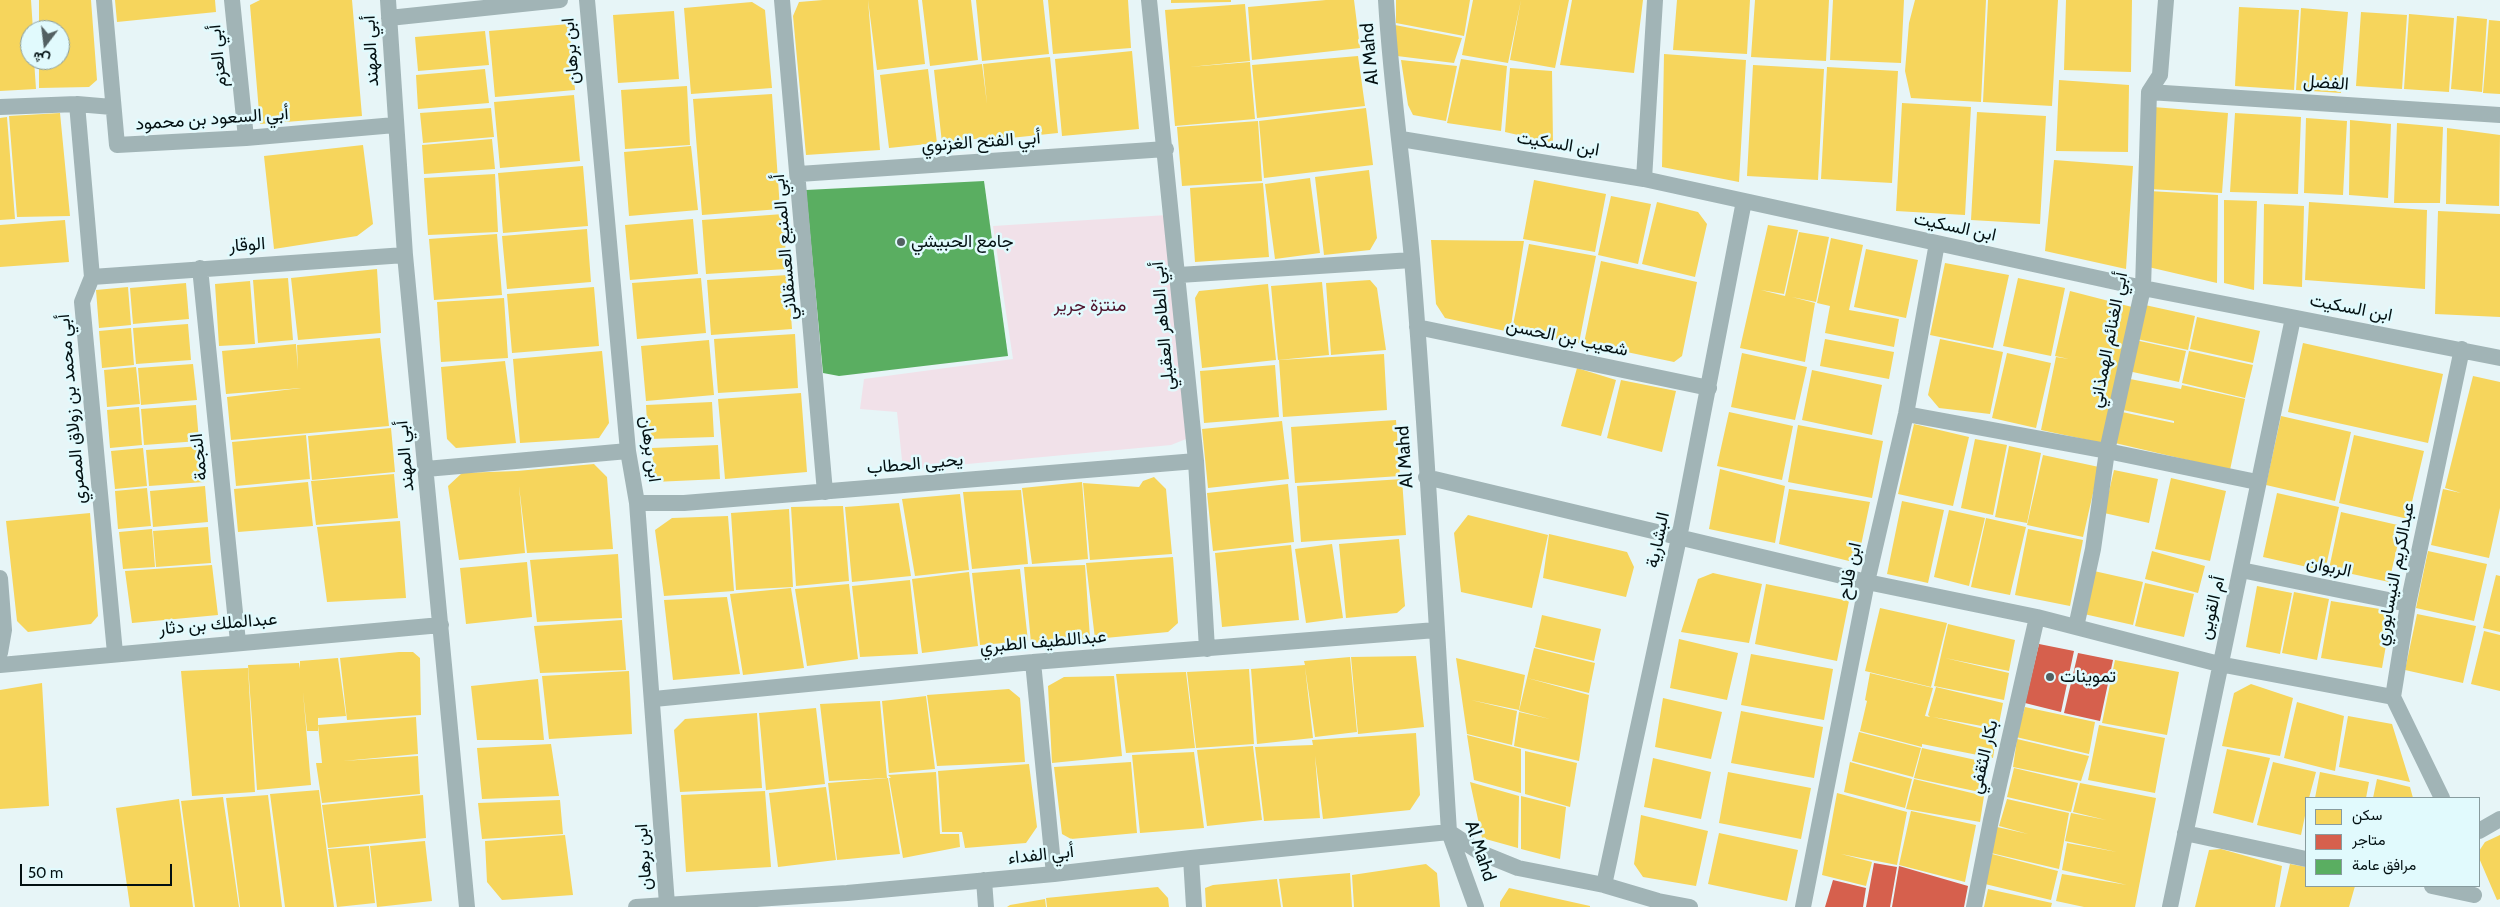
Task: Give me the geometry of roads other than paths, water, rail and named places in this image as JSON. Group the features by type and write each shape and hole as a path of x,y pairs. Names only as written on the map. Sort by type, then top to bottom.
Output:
{"street":[{"name":"أبي السعود بن محمود","path":"104,0 112,108 117,146 246,138 396,124"},
{"name":"أبي العزم","path":"232,0 246,138"},
{"name":"أبي المهند","path":"388,0 405,255 467,907"},
{"path":"389,18 560,0"},
{"name":"ابن برهان","path":"586,0 628,451 637,503 654,699 667,904"},
{"name":"أبي المنيع العسقلاني","path":"782,0 799,174 825,492"},
{"name":"أبي الطاهر العقيلي","path":"1149,0 1179,276 1196,461 1207,649"},
{"name":"Al Mahd","path":"1386,0 1390,67 1401,139 1412,260 1449,832 1476,907"},
{"path":"1644,178 1655,0"},
{"name":"أبي الغنائم الهمذاني","path":"2076,627 2093,549 2107,451 2142,288 2150,92 2160,75 2166,0"},
{"name":"الفضل","path":"2150,92 2500,115"},
{"path":"0,107 77,104 112,108"},
{"name":"أبي محمد بن زولاق المصري","path":"77,104 92,277 82,302 115,653"},
{"name":"ابن السكيت","path":"1401,139 1644,178 1744,202 2142,288 2462,349 2500,358"},
{"name":"أبي الفتح الغزنوي","path":"799,174 1166,149"},
{"name":"البشارية","path":"1604,885 1679,538 1744,202"},
{"name":"ابن فلاح","path":"1803,907 1867,582 1906,414 1937,243"},
{"name":"الوقار","path":"92,277 405,255"},
{"path":"1179,276 1412,260"},
{"name":"النجمة","path":"200,268 238,642"},
{"name":"أم القوين","path":"2170,907 2219,664 2242,570 2257,482 2293,318"},
{"name":"شعيب بن الحسن","path":"1417,327 1709,388"},
{"name":"عبدالكريم النيسابوري","path":"2393,697 2408,604 2462,349"},
{"path":"1906,414 2107,451 2257,482"},
{"path":"426,469 628,451"},
{"name":"يحيى الحطاب","path":"637,503 684,503 1196,461"},
{"path":"1426,477 1867,582 2037,617 2219,664 2393,697 2442,797"},
{"name":"الربوان","path":"2242,570 2408,604"},
{"path":"0,578 4,630 0,653"},
{"name":"بكار الثقفي","path":"1974,907 1991,820 2037,617"},
{"name":"عبدالملك بن دثار","path":"0,665 115,653 441,625"},
{"name":"عبداللطيف الطبري","path":"654,699 1032,662 1436,630"},
{"path":"1032,662 1054,874"},
{"path":"2480,830 2500,819"},
{"path":"1449,832 1481,853 1518,868 1604,885 1658,904 1690,907"},
{"name":"أبي الفداء","path":"636,907 667,904 705,906 848,900 984,880 1449,832"},
{"path":"2185,833 2305,859"},
{"path":"1191,858 1194,907"},
{"path":"984,880 986,907"},
{"path":"2436,887 2475,896"}],"place":[{"name":"جامع الحبيشي","path":"901,242"},
{"name":"تموينات","path":"2050,677"}],"park label":[{"name":"منتزة جرير","path":"1090,306"}]}
